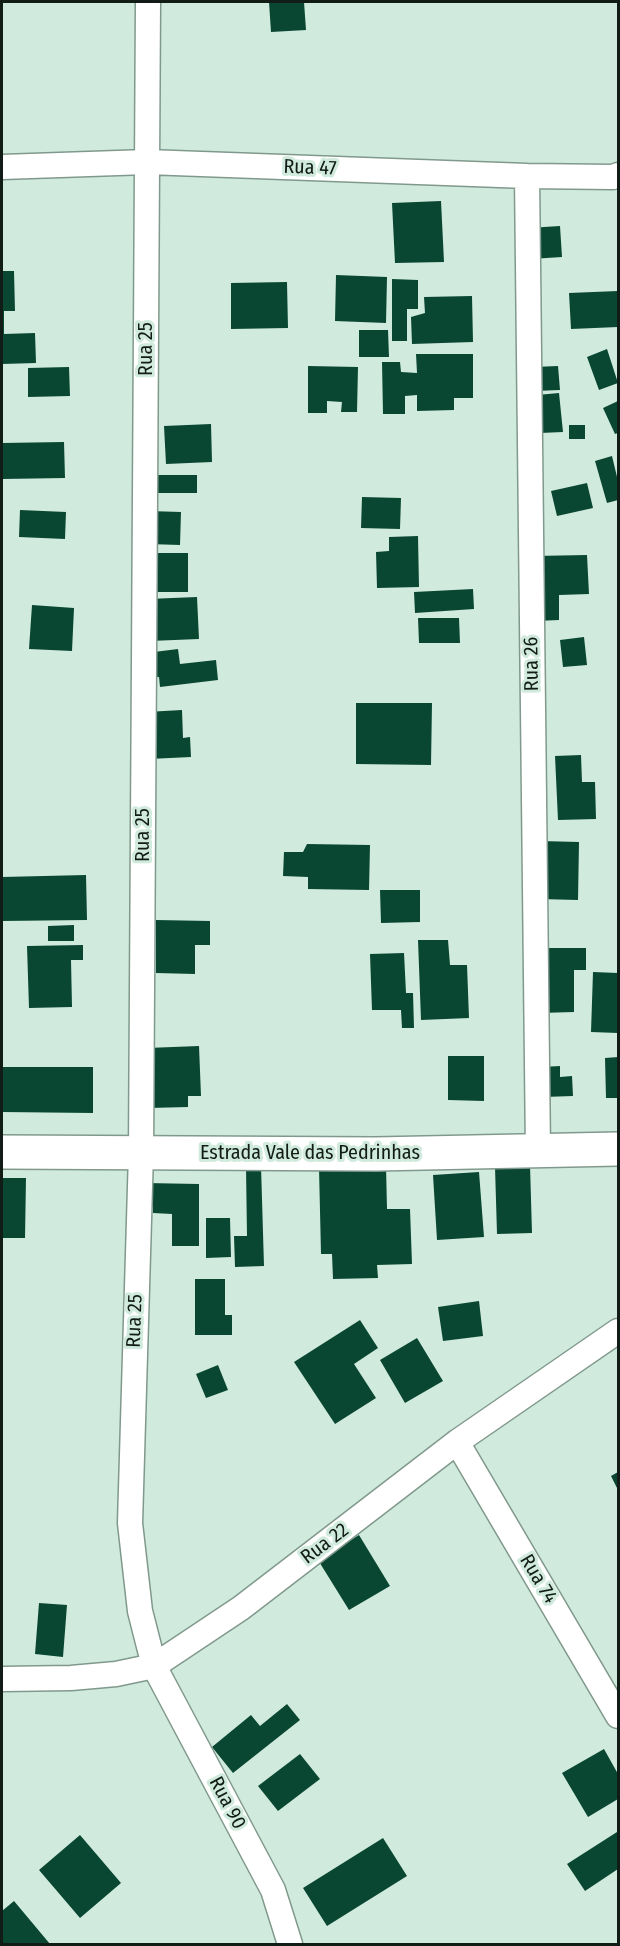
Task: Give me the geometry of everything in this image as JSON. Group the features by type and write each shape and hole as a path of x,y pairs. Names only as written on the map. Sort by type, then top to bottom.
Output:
{"main road":[{"name":"Estrada Vale das Pedrinhas","path":"2,1152 376,1154 618,1149"}],"street":[{"name":"Rua 25","path":"148,2 141,1152 130,1523 140,1611 154,1666"},
{"name":"Rua 47","path":"2,167 147,162 616,180"},
{"name":"Rua 26","path":"527,176 537,1152"},
{"name":"Rua 22","path":"2,1679 71,1678 116,1674 154,1666 241,1608 458,1442 618,1331"},
{"name":"Rua 74","path":"458,1442 618,1716"},
{"name":"Rua 90","path":"154,1666 273,1890 290,1944"}],"building":[{"path":"269,2 304,2 306,30 271,32"},
{"path":"441,201 444,262 395,263 392,203"},
{"path":"560,226 562,257 531,259 528,228"},
{"path":"2,271 14,271 15,311 4,311 4,334 35,333 36,363 2,364"},
{"path":"336,275 387,277 386,323 335,321"},
{"path":"392,279 418,280 418,309 407,309 407,341 392,341"},
{"path":"287,282 288,328 231,329 231,283"},
{"path":"618,291 618,327 571,329 569,293"},
{"path":"472,296 473,342 412,344 411,317 425,313 424,297"},
{"path":"359,330 388,330 389,357 359,357"},
{"path":"607,349 618,383 599,390 587,357"},
{"path":"416,354 473,354 473,398 454,398 454,410 417,411 417,395 405,396 405,414 383,414 382,362 400,362 401,372 417,373"},
{"path":"308,366 358,367 357,412 341,412 342,402 327,401 327,413 308,413"},
{"path":"558,366 560,390 535,391 534,367"},
{"path":"69,367 70,396 28,397 28,368"},
{"path":"559,393 563,432 540,433 537,395"},
{"path":"618,401 618,433 615,434 603,408"},
{"path":"211,424 212,462 166,464 164,426"},
{"path":"569,425 585,425 585,439 569,439"},
{"path":"64,442 65,478 2,479 2,443"},
{"path":"612,456 618,481 618,500 607,503 595,461"},
{"path":"149,475 197,475 197,493 150,493"},
{"path":"587,483 593,508 557,516 551,491"},
{"path":"362,497 401,498 400,529 361,528"},
{"path":"20,510 66,512 65,539 19,537"},
{"path":"149,511 181,512 180,545 148,544"},
{"path":"418,536 419,587 377,588 376,552 389,551 389,537"},
{"path":"150,553 188,553 188,592 150,592"},
{"path":"587,555 589,594 559,595 559,620 536,621 534,556"},
{"path":"473,589 474,609 415,613 414,592"},
{"path":"197,597 199,639 150,641 148,599"},
{"path":"32,605 74,608 72,651 29,649"},
{"path":"418,618 459,618 460,643 419,643"},
{"path":"584,637 587,665 563,667 560,640"},
{"path":"178,649 180,664 216,660 218,680 160,687 159,677 149,678 146,653"},
{"path":"356,703 432,703 431,765 356,764"},
{"path":"182,710 183,738 190,737 191,757 149,759 146,712"},
{"path":"581,755 582,782 595,782 596,819 558,820 555,756"},
{"path":"540,841 579,842 578,900 539,899"},
{"path":"307,844 370,845 369,890 308,889 308,877 283,876 284,852 303,852"},
{"path":"86,875 87,920 2,921 2,877"},
{"path":"380,890 420,890 420,922 381,923"},
{"path":"156,920 210,921 210,945 195,945 195,974 156,973"},
{"path":"74,925 74,941 48,941 48,926"},
{"path":"418,940 448,940 450,965 467,965 469,1018 421,1020"},
{"path":"83,945 83,960 71,960 72,1007 29,1008 27,946"},
{"path":"539,948 586,948 586,970 574,970 574,1012 540,1013"},
{"path":"404,953 406,993 413,993 414,1028 402,1028 401,1010 372,1010 370,954"},
{"path":"593,972 618,973 618,1033 591,1032"},
{"path":"199,1046 201,1096 188,1096 188,1107 149,1108 147,1048"},
{"path":"448,1056 484,1056 484,1101 448,1100"},
{"path":"618,1057 618,1098 606,1098 605,1058"},
{"path":"560,1066 560,1077 572,1076 573,1096 543,1097 542,1067"},
{"path":"2,1067 93,1067 93,1113 2,1112"},
{"path":"530,1165 532,1233 497,1234 495,1167"},
{"path":"261,1166 264,1266 235,1267 234,1236 247,1236 246,1167"},
{"path":"386,1166 387,1209 410,1209 412,1264 377,1265 378,1278 333,1279 332,1254 321,1254 319,1168"},
{"path":"479,1172 484,1237 437,1240 433,1175"},
{"path":"2,1178 26,1178 25,1238 2,1238"},
{"path":"145,1183 199,1184 199,1246 172,1246 172,1214 153,1213 153,1206 145,1205"},
{"path":"206,1218 230,1218 231,1257 206,1258"},
{"path":"195,1279 225,1279 225,1315 232,1315 232,1335 195,1335"},
{"path":"479,1301 483,1336 443,1341 438,1307"},
{"path":"360,1320 378,1348 354,1364 376,1398 335,1424 294,1362"},
{"path":"417,1338 443,1381 405,1403 380,1360"},
{"path":"218,1365 228,1390 206,1398 196,1374"},
{"path":"618,1472 618,1490 611,1476"},
{"path":"359,1535 390,1586 349,1610 318,1560"},
{"path":"39,1603 67,1605 63,1657 35,1654"},
{"path":"287,1704 300,1720 233,1773 212,1747 251,1715 260,1726"},
{"path":"604,1749 618,1774 618,1799 588,1817 562,1773"},
{"path":"300,1754 320,1779 278,1811 258,1786"},
{"path":"617,1832 618,1869 585,1891 567,1864"},
{"path":"80,1835 121,1883 80,1918 39,1870"},
{"path":"383,1838 407,1876 327,1926 303,1888"},
{"path":"14,1901 50,1944 2,1944 2,1911"}]}
